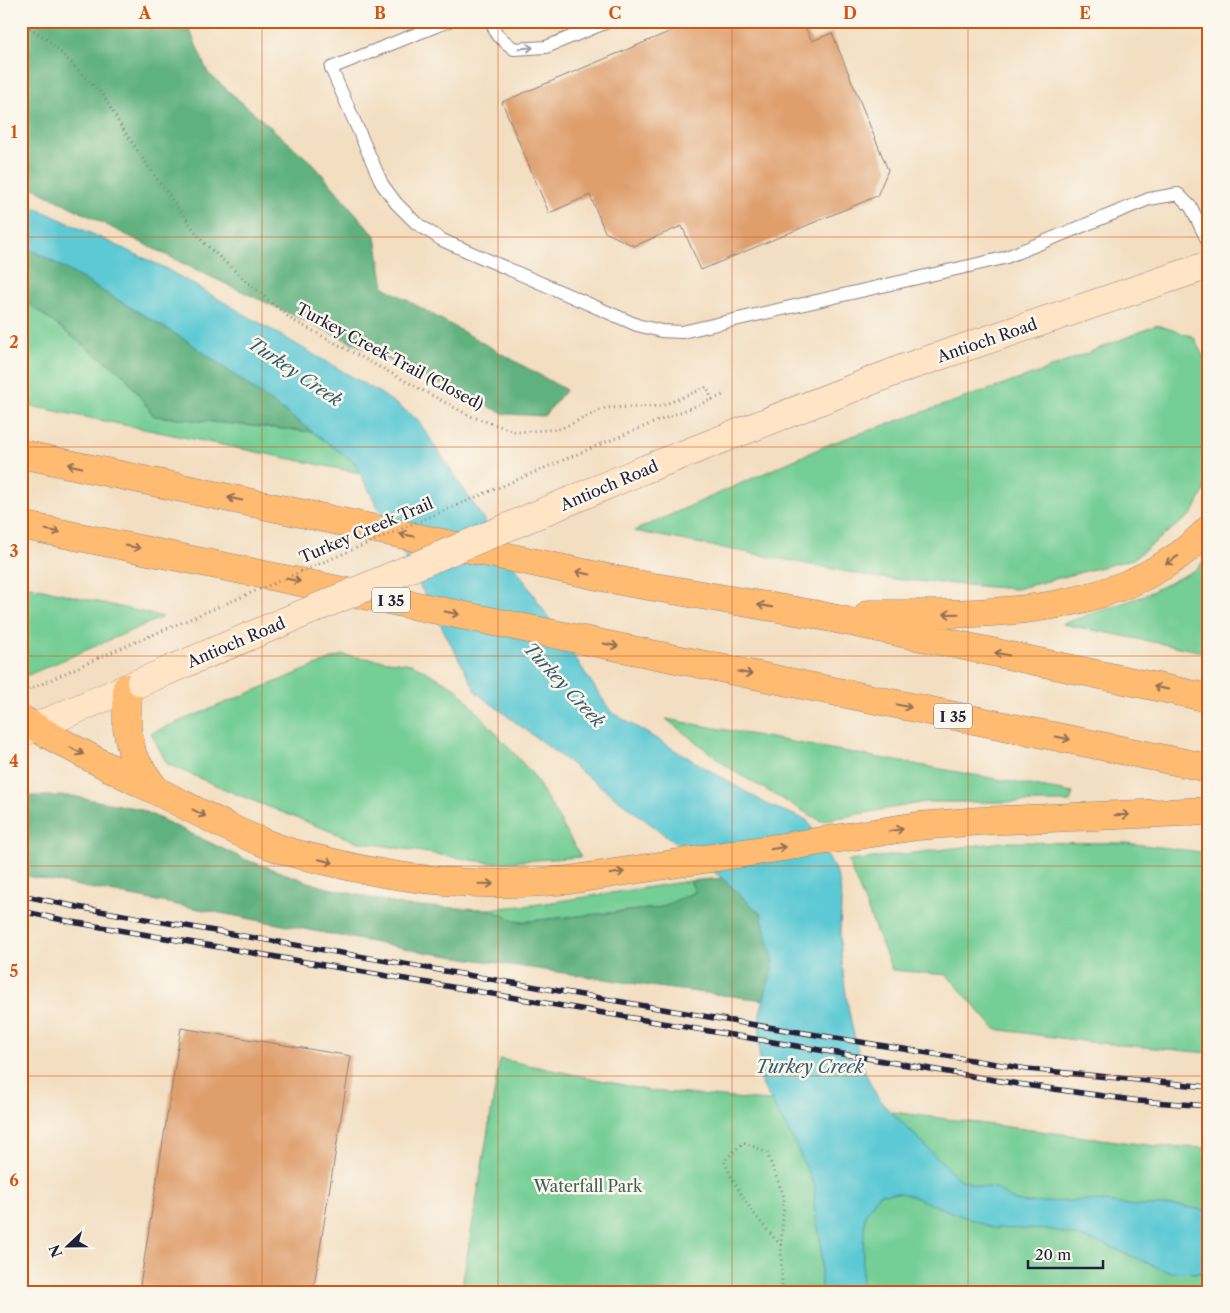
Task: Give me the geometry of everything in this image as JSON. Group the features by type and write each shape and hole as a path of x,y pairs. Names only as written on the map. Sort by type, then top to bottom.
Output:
{"highway":[{"path":"21,454 631,583 813,614 1209,698"},
{"name":"I 35","path":"21,525 1209,768"},
{"path":"813,614 999,613 1052,606 1086,598 1133,582 1187,550 1209,529"},
{"path":"134,685 127,728 133,757 156,790"},
{"path":"26,726 95,762 156,790 215,822 278,849 342,865 414,879 465,884 517,885 569,880 918,826 981,821 1209,811"}],"main road":[{"name":"Antioch Road","path":"26,726 134,685 643,470 907,367 1209,265"}],"lane":[{"path":"448,21 331,68 382,184 396,203 416,224 442,240 637,325 660,331 682,332 1004,258 1149,199 1178,194 1191,207 1209,244"},
{"path":"491,21 497,35 514,49 546,47 610,21"}],"path":[{"name":"Turkey Creek Trail (Closed)","path":"21,22 48,40 103,95 152,172 203,242 290,319 470,416 517,432 560,428 606,408 661,406 707,387 712,400"},
{"name":"Turkey Creek Trail","path":"21,692 26,692 98,658 601,444 723,395"},
{"path":"781,1245 768,1233 736,1188 724,1161 744,1142 766,1153 784,1197 781,1245 782,1292"}],"green space":[{"path":"21,21 186,21 208,73 314,165 376,237 384,287 566,390 544,416 505,414 196,270 21,182"},
{"path":"21,245 54,262 189,342 313,432 154,416 125,376 21,298"},
{"path":"21,298 125,376 154,416 313,432 354,462 360,473 21,404"},
{"path":"1157,325 1194,337 1209,369 1209,481 1193,513 1133,559 1016,589 880,578 634,531 832,443 1038,373"},
{"path":"1209,554 1209,653 1062,624 1143,596 1197,569"},
{"path":"21,584 163,617 21,678"},
{"path":"342,655 412,664 456,688 534,776 581,857 490,863 355,841 236,794 167,764 151,733"},
{"path":"666,719 1073,793 1070,802 925,802 821,821 735,772"},
{"path":"21,796 72,796 140,809 244,859 320,886 406,906 487,909 519,922 658,908 695,892 690,881 722,878 761,914 774,962 764,1000 664,988 424,952 21,875"},
{"path":"1003,842 1126,843 1209,853 1209,1053 1089,1042 995,1029 947,975 892,970 848,861"},
{"path":"690,881 696,892 658,908 519,922 487,909 533,905"},
{"name":"Waterfall Park","path":"500,1059 652,1091 885,1111 1155,1146 1209,1148 1209,1292 461,1292"}],"water":[{"name":"Turkey Creek","path":"21,201 163,267 380,393 417,419 611,712 768,805 807,820 839,879 841,954 851,1024 864,1070 883,1104 959,1179 978,1186 995,1188 1015,1201 1027,1203 1088,1200 1135,1206 1181,1206 1209,1211 1209,1273 1168,1272 1104,1244 1054,1230 992,1228 899,1193 879,1194 865,1215 861,1292 821,1292 821,1242 814,1207 815,1186 793,1140 759,1079 760,1013 774,962 761,914 722,878 477,693 354,462 189,342 54,262 21,245"}],"building":[{"path":"695,21 802,21 812,41 832,33 888,170 877,196 701,270 682,226 634,246 605,232 590,195 549,213 502,102"},
{"path":"181,1028 351,1056 313,1292 139,1292"}],"railway":[{"path":"21,895 77,907 743,1023 1027,1069 1209,1087"},
{"path":"21,911 72,922 1018,1084 1139,1101 1209,1106"}]}
